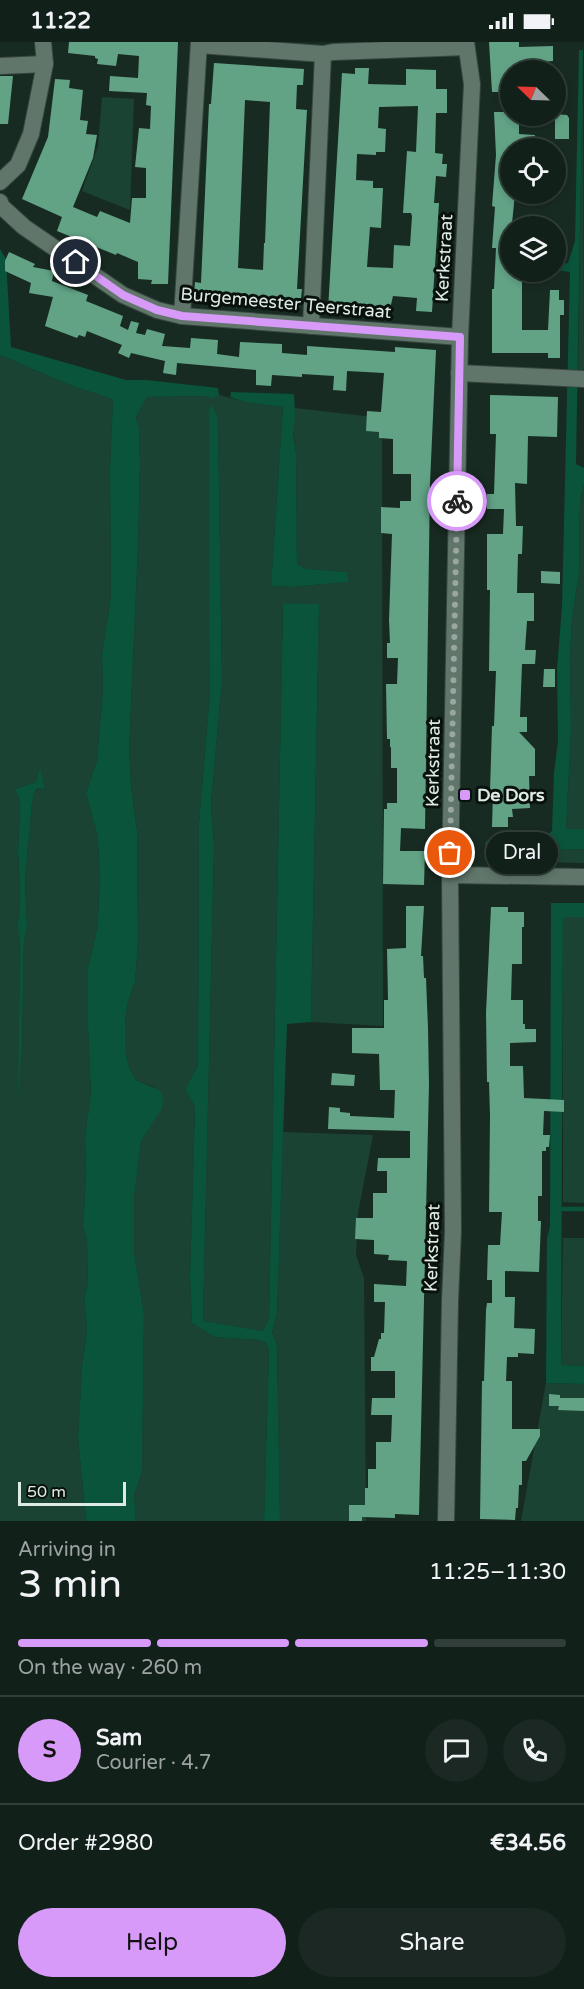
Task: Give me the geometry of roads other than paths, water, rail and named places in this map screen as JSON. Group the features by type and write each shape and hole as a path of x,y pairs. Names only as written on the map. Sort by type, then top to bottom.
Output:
{"street":[{"path":"0,182 18,165 31,134 45,64 43,42"},
{"path":"182,316 199,43 330,49 466,44"},
{"name":"Kerkstraat","path":"446,1521 453,1231 450,875 459,373 472,84 466,44"},
{"path":"311,327 330,49"},
{"path":"0,66 45,64"},
{"name":"Burgemeester Teerstraat","path":"0,202 1,206 24,227 123,295 157,310 182,316 460,337"},
{"path":"459,373 583,379"},
{"path":"450,875 584,877"}],"waterway":[{"path":"558,1209 584,1209"}],"place":[{"name":"De Dors","path":"465,795"},
{"name":"Dral","path":"450,853"}]}
